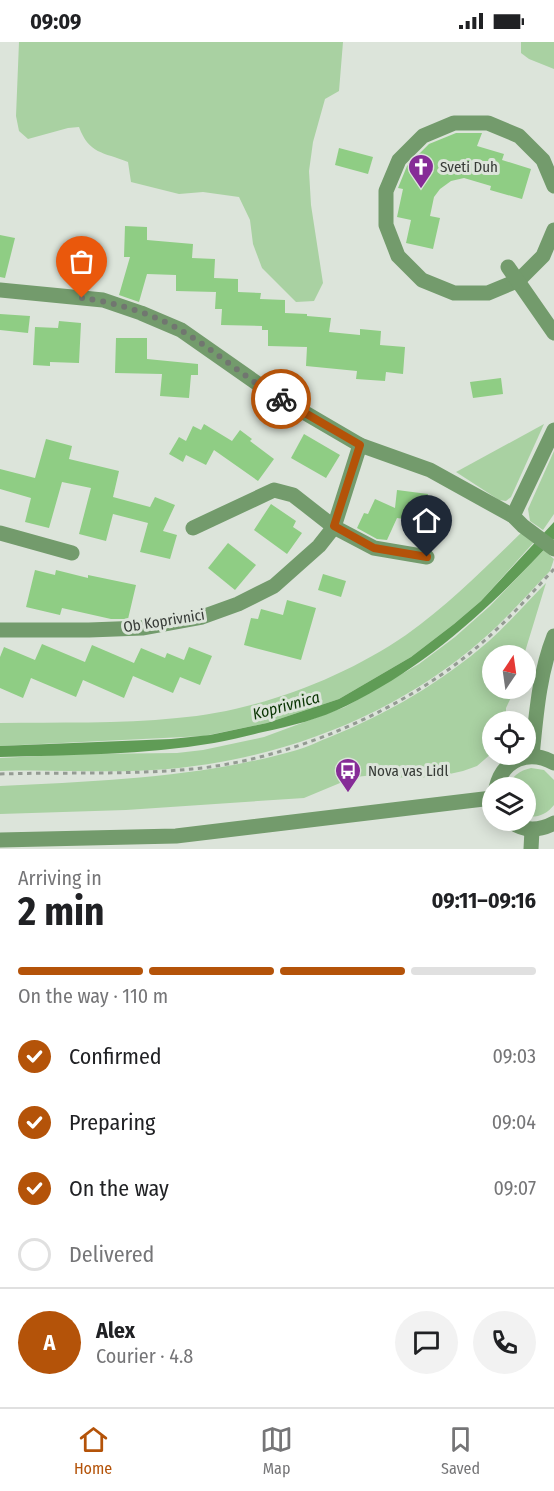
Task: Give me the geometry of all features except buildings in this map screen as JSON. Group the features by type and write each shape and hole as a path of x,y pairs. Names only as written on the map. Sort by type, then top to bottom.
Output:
{"street":[{"path":"554,186 543,160 519,136 488,123 454,123 423,136 399,160 386,191 386,225 398,256 422,280 454,293 488,293 519,280 543,256 554,230"},
{"path":"508,267 554,333"},
{"path":"0,290 103,300 181,330 271,393 360,445 430,470 518,521 551,548"},
{"path":"518,521 554,430"},
{"name":"Ob Koprivnici","path":"0,630 142,628 202,617 238,604 274,586 319,546 334,526 360,445"},
{"path":"193,528 274,490 292,495 334,526 374,548 427,557"},
{"path":"0,533 72,553"},
{"path":"536,714 547,655 554,636"},
{"path":"536,756 543,757 554,763"},
{"path":"0,840 177,843 482,799"},
{"path":"536,829 554,823"},
{"path":"531,849 532,831"}],"path":[{"path":"0,774 48,772 108,774 194,769 282,751 366,719 419,689 483,643 554,569"}],"shaded area":[{"path":"19,42 343,42 339,91 325,99 313,142 309,171 311,205 323,283 314,301 296,302 262,268 253,244 250,220 239,197 203,192 179,194 131,182 128,162 104,154 92,147 79,127 28,139 19,131 16,116"},
{"path":"521,42 554,42 554,69 529,59 521,53"},
{"path":"544,424 511,497 506,501 499,500 456,472"},
{"path":"554,451 554,514 543,530 530,521 528,509"},
{"path":"554,522 554,539 507,588 458,632 405,672 336,711 284,727 188,747 107,754 0,757 0,746 171,739 210,735 267,723 339,699 411,657 454,624 481,601"},
{"path":"522,532 534,542 481,601 411,657 339,699 267,723 204,736 0,746 0,723 133,721 207,715 267,701 297,691 354,666 406,635 466,586"},
{"path":"544,550 554,559 550,571 483,639 414,690 336,729 295,744 211,764 147,770 0,771 0,758 177,753 203,750 264,737 345,707 419,664 455,637 490,606"},
{"path":"546,583 527,645 484,645"},
{"path":"482,646 482,699 510,699 506,711 482,711 482,762 463,771 436,777 407,778 374,775 346,778 340,783 304,798 126,810 0,814 0,786 149,777 224,767 301,749 393,707 433,683"},
{"path":"531,768 544,770 554,780 554,805 541,815 536,816 536,777 514,777"}],"way so far":[{"path":"82,298 103,300 181,330 281,399"}],"place":[{"name":"Sveti Duh","path":"421,190"},
{"name":"Nova vas Lidl","path":"348,794"}],"route":[{"path":"281,399 360,445 334,526 374,548 427,557"}],"water label":[{"name":"Koprivnica","path":"286,705"}]}
